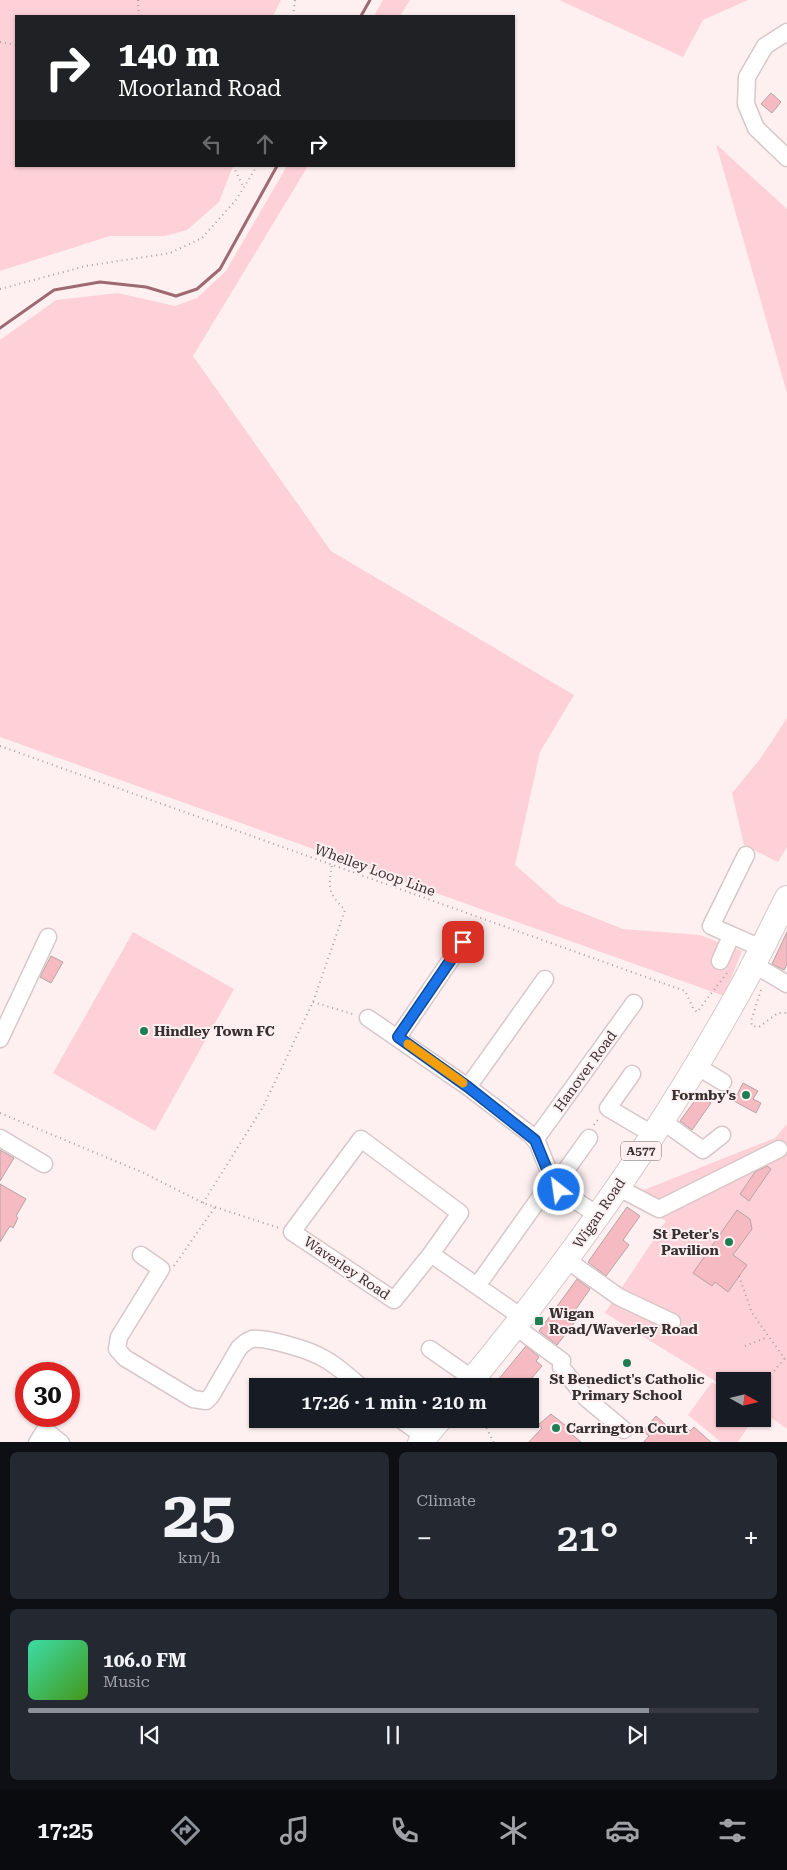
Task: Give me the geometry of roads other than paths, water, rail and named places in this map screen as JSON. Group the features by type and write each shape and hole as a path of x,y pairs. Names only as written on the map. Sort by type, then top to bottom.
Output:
{"highway":[{"name":"Wigan Road","path":"474,1378 519,1323 599,1216 696,1066 787,898"},
{"path":"423,1440 433,1428"}],"street":[{"path":"787,32 765,46 747,76 746,104 756,128 787,158"},
{"path":"746,855 711,926 731,936 757,956 787,984"},
{"path":"720,961 731,936"},
{"path":"0,1039 48,937"},
{"path":"398,1037 462,941"},
{"path":"468,1087 544,978"},
{"name":"Hanover Road","path":"535,1140 636,1004"},
{"path":"368,1018 468,1087 535,1140 553,1183 599,1216"},
{"path":"696,1066 723,1082"},
{"path":"632,1074 608,1108 657,1127 703,1150 722,1135"},
{"path":"0,1138 44,1164"},
{"path":"477,1286 548,1186 561,1178 589,1138"},
{"name":"Waverley Road","path":"361,1139 460,1213 431,1254 394,1300 292,1232 361,1139"},
{"path":"617,1187 659,1209 779,1149"},
{"path":"431,1254 477,1286 562,1362 561,1366 564,1372 586,1398 606,1417 624,1430"},
{"path":"141,1255 168,1274 119,1337 117,1349 125,1358 192,1400 206,1400 211,1396 239,1348 244,1342 251,1340 268,1341 316,1354 350,1378"},
{"path":"567,1260 619,1297 672,1322"},
{"path":"430,1349 464,1378"},
{"path":"410,1428 423,1440"},
{"path":"44,1430 61,1442"}],"waterway":[{"path":"362,15 370,0"},
{"path":"0,328 54,290 100,282 146,287 176,296 197,289 220,269 276,167"}],"place":[{"name":"Hindley Town FC","path":"144,1031"},
{"name":"Formby's","path":"746,1095"},
{"name":"St Peter's Pavilion","path":"729,1242"},
{"name":"Wigan Road/Waverley Road","path":"539,1321"},
{"name":"St Benedict's Catholic Primary School","path":"627,1363"},
{"name":"Carrington Court","path":"556,1428"}]}
